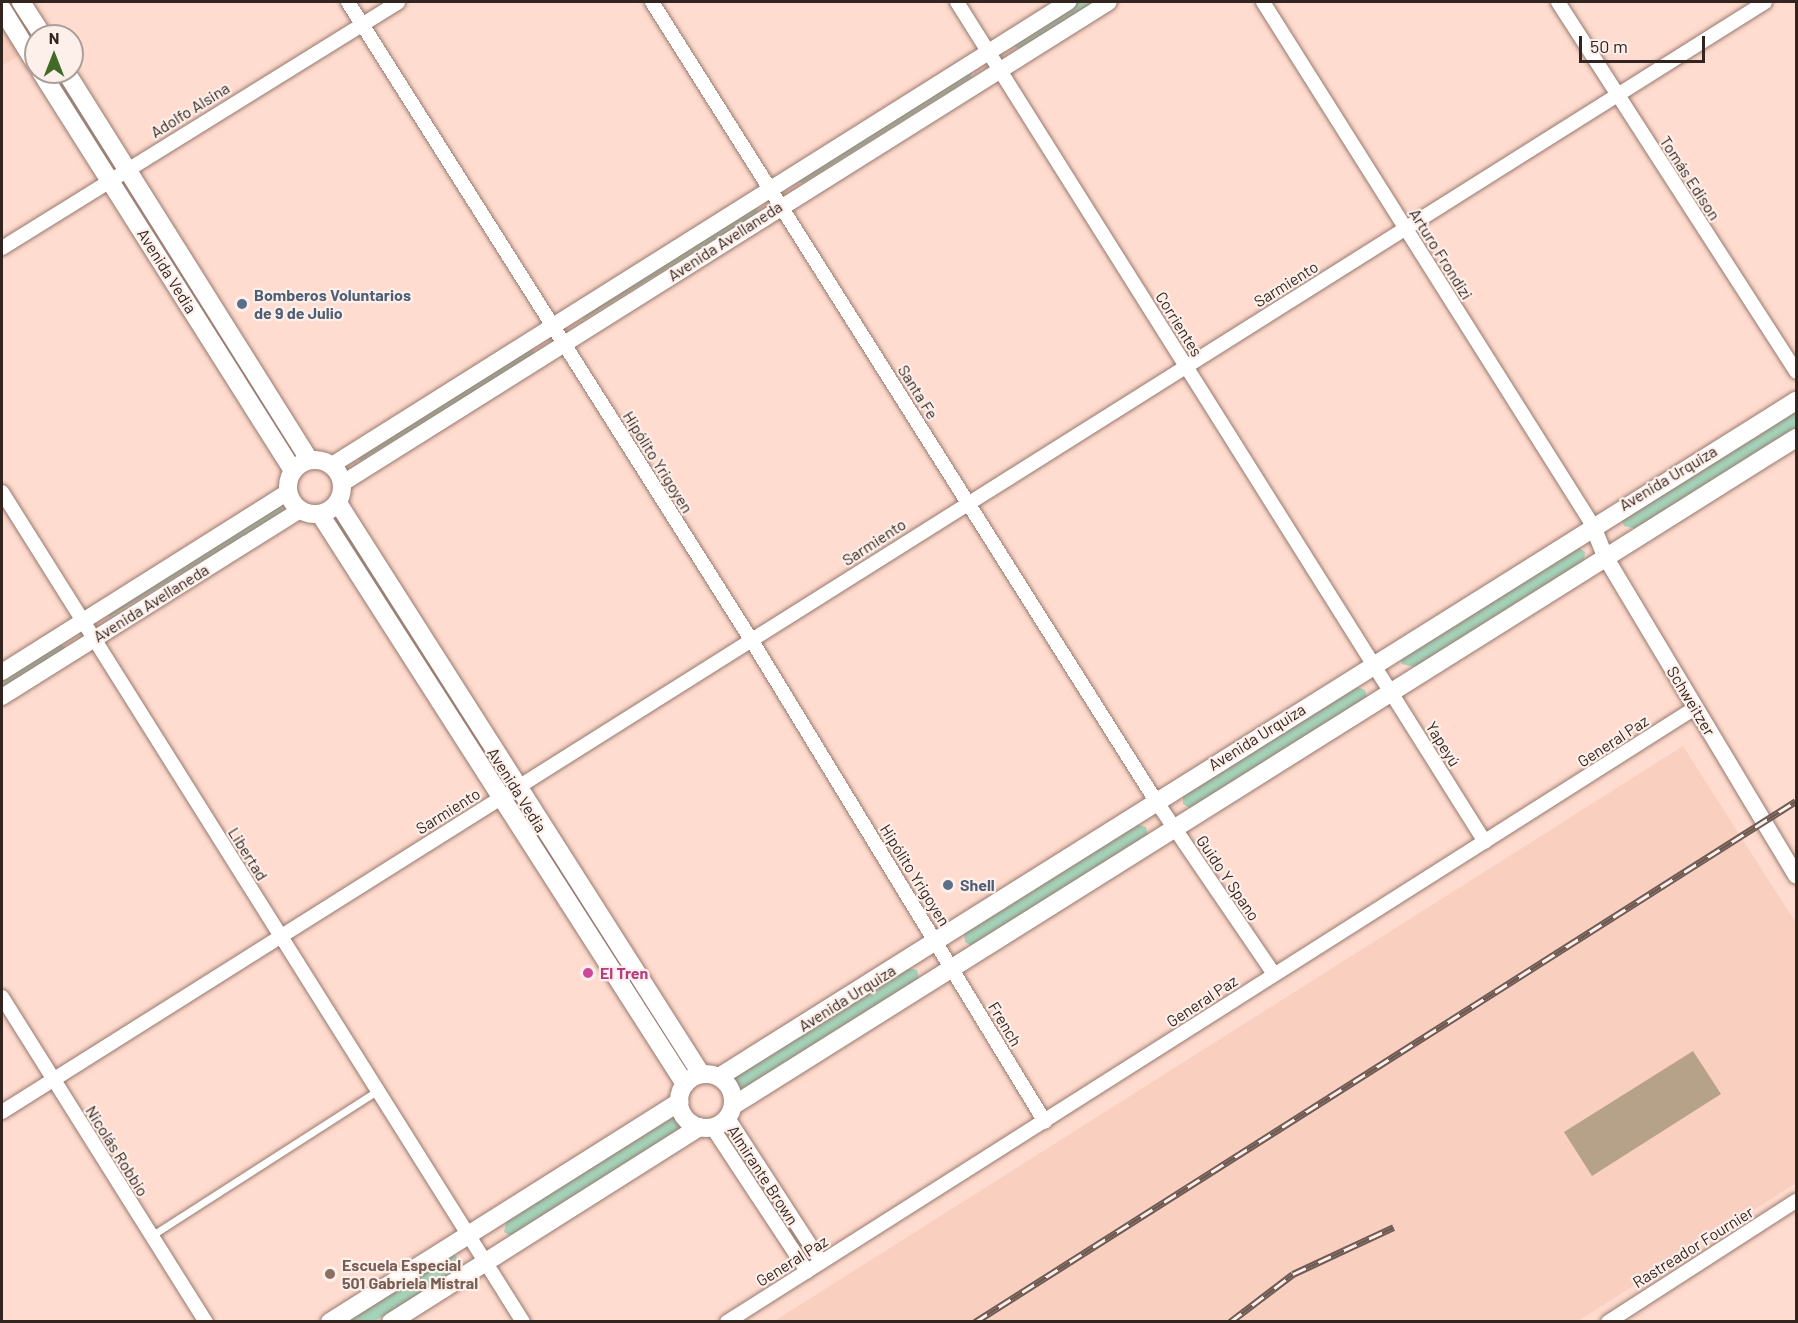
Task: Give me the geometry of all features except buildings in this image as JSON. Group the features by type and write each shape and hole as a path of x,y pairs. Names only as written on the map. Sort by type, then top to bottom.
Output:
{"main road":[{"path":"21,2 35,24"},
{"path":"2,9 24,45"},
{"name":"Avenida Vedia","path":"49,84 293,471"},
{"name":"Avenida Vedia","path":"73,84 309,460"},
{"name":"Avenida Urquiza","path":"710,1075 937,942 1592,524 1797,400"},
{"name":"Avenida Urquiza","path":"731,1111 952,969 1797,438"},
{"path":"309,460 332,465 343,483 338,503 320,514 300,510 288,492 293,471 309,460"},
{"name":"Avenida Vedia","path":"338,503 516,788 710,1075"},
{"name":"Avenida Vedia","path":"320,514 499,798 685,1084"},
{"path":"330,1322 679,1102 685,1084 710,1075 731,1088 731,1111 391,1322"},
{"path":"679,1102 687,1120 706,1127"}],"street":[{"name":"Hipólito Yrigoyen","path":"348,2 752,640 937,942"},
{"name":"Adolfo Alsina","path":"2,248 398,2"},
{"name":"Santa Fe","path":"652,2 1156,801"},
{"name":"Corrientes","path":"957,2 1374,663"},
{"name":"Avenida Avellaneda","path":"332,465 769,187 1068,2"},
{"name":"Avenida Avellaneda","path":"343,483 780,205 1109,2"},
{"name":"Arturo Frondizi","path":"1263,2 1592,524"},
{"name":"Tomás Edison","path":"1558,2 1797,372"},
{"name":"Sarmiento","path":"2,1112 967,502 1765,2"},
{"name":"Libertad","path":"2,492 523,1322"},
{"name":"Avenida Avellaneda","path":"2,672 288,492"},
{"name":"Avenida Avellaneda","path":"2,697 300,510"},
{"name":"Schweitzer","path":"1592,524 1606,558 1797,876"},
{"name":"Yapeyú","path":"1374,663 1485,842"},
{"name":"General Paz","path":"727,1322 1695,708"},
{"name":"Guido Y Spano","path":"1156,801 1274,974"},
{"name":"French","path":"937,942 1045,1122"},
{"name":"Nicolás Robbio","path":"2,997 206,1322"},
{"name":"Almirante Brown","path":"731,1111 821,1262"},
{"name":"Almirante Brown","path":"706,1127 807,1271"},
{"name":"Rastreador Fournier","path":"1608,1322 1797,1201"}],"lane":[{"path":"202,328 220,318"},
{"path":"151,1236 377,1090"}],"shaded area":[{"path":"2,23 21,54 2,66"},
{"path":"1683,746 1796,923 1796,1183 1578,1321 773,1322"}],"green space":[{"path":"1077,2 1095,2 1020,49 1014,46 1015,40"},
{"path":"971,70 971,78 803,183 798,181"},
{"path":"60,84 64,84 112,161 109,163"},
{"path":"756,207 758,213 584,319 582,317"},
{"path":"531,348 535,355 360,461 358,457"},
{"path":"1796,409 1796,429 1637,529 1624,526 1622,521"},
{"path":"280,506 284,512 109,617 108,613"},
{"path":"334,514 496,770 331,516"},
{"path":"1578,547 1585,552 1584,561 1415,667 1402,664 1400,658"},
{"path":"60,644 67,648 2,692 2,680"},
{"path":"1357,687 1365,690 1367,698 1191,809 1183,804 1183,796"},
{"path":"526,814 687,1070 522,816"},
{"path":"1138,825 1146,827 1148,836 972,946 965,942 964,933"},
{"path":"908,968 917,970 919,979 742,1089 735,1085 734,1077"},
{"path":"677,1115 686,1117 688,1126 511,1236 504,1232 507,1219"},
{"path":"734,1140 806,1250 731,1142"},
{"path":"453,1254 460,1260 459,1269 375,1321 341,1322"}],"railway":[{"path":"975,1322 1796,801"},
{"path":"1230,1322 1293,1274 1394,1227"}],"place":[{"name":"Bomberos Voluntarios de 9 de Julio","path":"242,304"},
{"name":"Shell","path":"948,885"},
{"name":"El Tren","path":"588,973"},
{"name":"Escuela Especial 501 Gabriela Mistral","path":"330,1274"}]}
